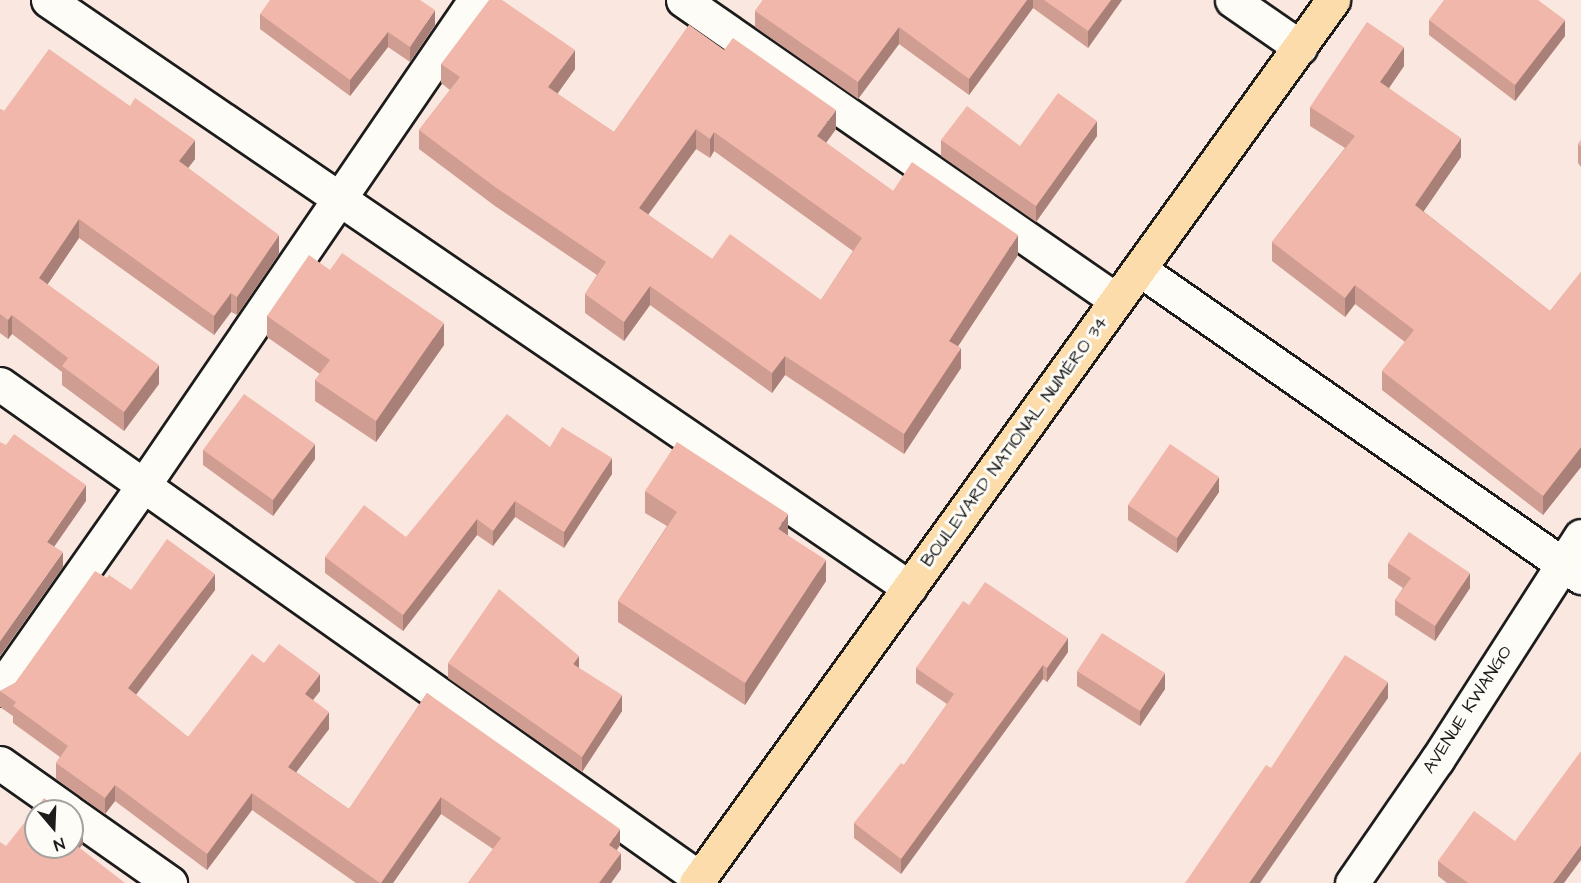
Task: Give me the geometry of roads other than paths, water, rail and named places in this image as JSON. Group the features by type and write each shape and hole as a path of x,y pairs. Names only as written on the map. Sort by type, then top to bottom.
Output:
{"main road":[{"name":"BOULEVARD NATIONAL NUMÉRO 34","path":"698,881 1333,0"}],"street":[{"path":"48,0 910,588"},
{"path":"0,689 146,483 475,0"},
{"path":"683,0 1116,300"},
{"path":"1232,0 1300,47"},
{"path":"1139,269 1575,558"},
{"path":"0,384 146,483 698,881"},
{"name":"AVENUE KWANGO","path":"1352,883 1575,558"},
{"path":"0,763 51,799"},
{"path":"84,822 170,883"}]}
